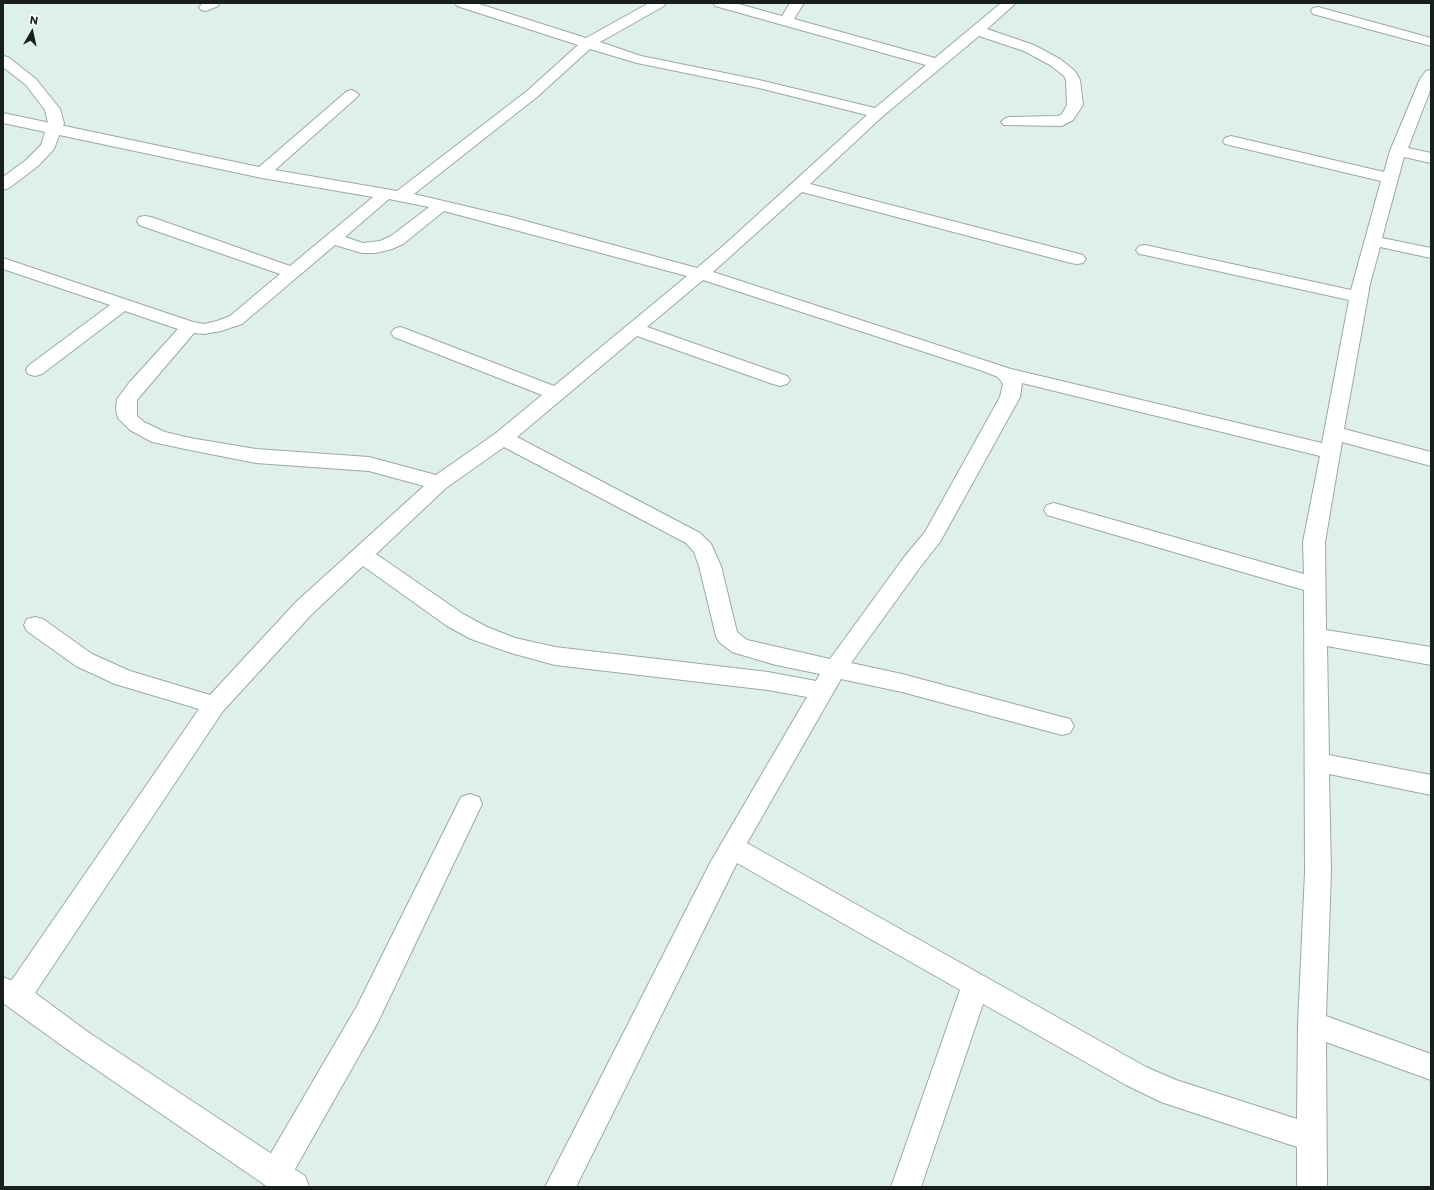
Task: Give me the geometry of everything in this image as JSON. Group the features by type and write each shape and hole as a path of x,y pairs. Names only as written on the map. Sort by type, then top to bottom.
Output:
{"street":[{"path":"462,3 661,65 758,84 878,113"},
{"path":"3,263 190,327 204,329 221,326 236,320 333,239 393,195 472,142 532,94 588,42 659,3"},
{"path":"720,3 936,63"},
{"path":"786,21 797,3"},
{"path":"470,804 284,1181 78,1041 10,992 215,704 304,608 439,483 503,438 701,274 878,113 1009,3"},
{"path":"501,16 513,7"},
{"path":"1318,11 1431,42"},
{"path":"976,30 1029,48 1055,62 1070,74 1073,80 1075,105 1068,118 1062,121 1009,122"},
{"path":"3,60 31,82 52,109 56,123 55,130 48,146 32,163 3,185"},
{"path":"1312,1187 1312,1024 1318,872 1314,542 1358,297 1398,151 1429,81"},
{"path":"262,172 351,95"},
{"path":"3,118 262,172 393,195 440,205 701,274 1005,374 1332,443 1431,459"},
{"path":"1230,141 1390,178"},
{"path":"1398,151 1431,158"},
{"path":"799,186 1077,259"},
{"path":"333,239 362,248 375,248 386,245 397,240 440,205"},
{"path":"145,221 292,272"},
{"path":"1373,241 1431,253"},
{"path":"1145,250 1358,297"},
{"path":"35,370 123,304"},
{"path":"190,327 127,399 126,408 128,418 137,426 160,437 190,444 256,456 369,464 439,483"},
{"path":"634,329 780,380"},
{"path":"400,334 558,394"},
{"path":"560,1187 732,847 821,691 835,669 913,561 933,537 961,488 1010,397 1013,384 1005,374"},
{"path":"503,438 693,538 703,549 710,566 727,636 740,646 776,656 902,683 1062,726"},
{"path":"1054,510 1315,585"},
{"path":"362,555 455,620 479,633 511,646 555,656 768,681 821,691"},
{"path":"35,625 84,660 123,678 215,704"},
{"path":"1315,636 1431,656"},
{"path":"1316,762 1431,785"},
{"path":"732,847 1136,1076 1171,1092 1312,1138"},
{"path":"906,1187 976,984"},
{"path":"1312,1024 1431,1067"}]}
